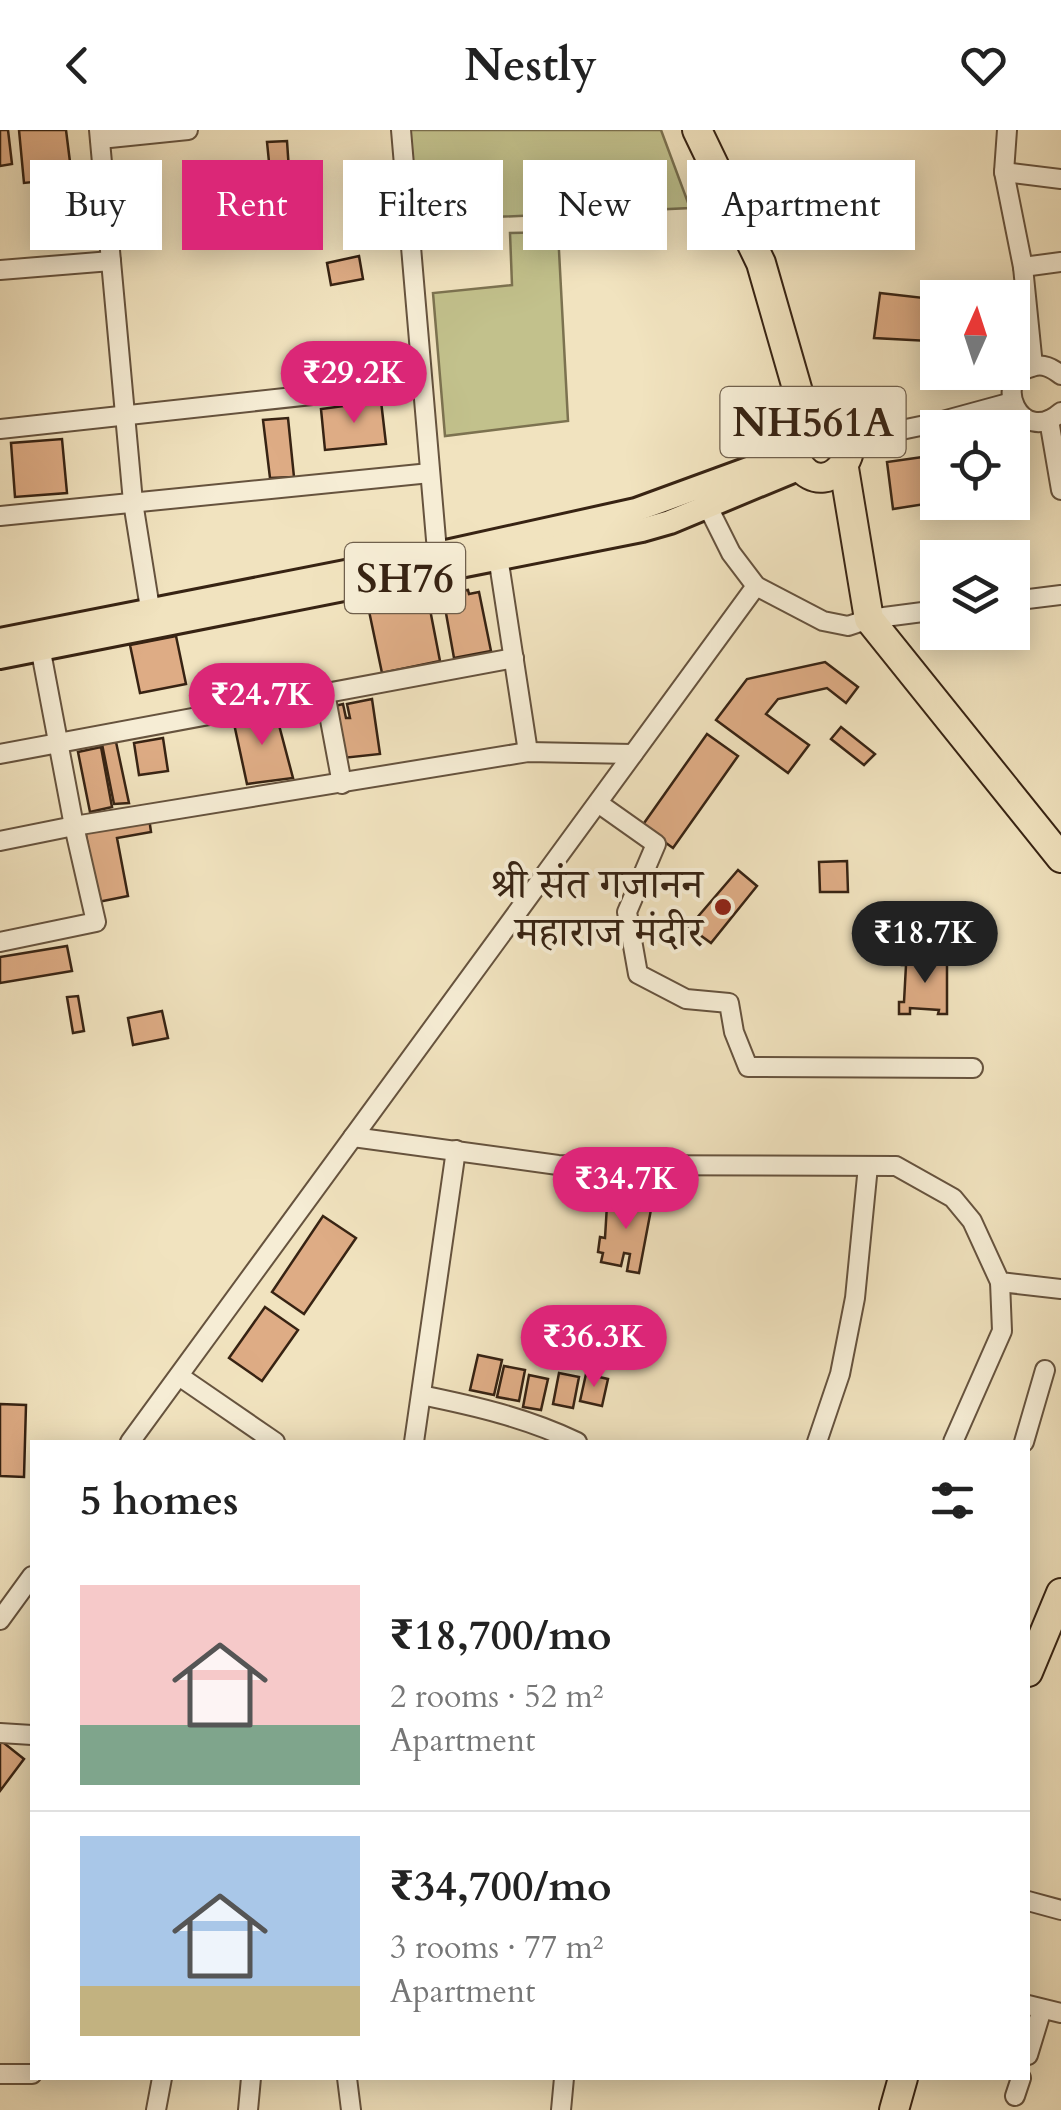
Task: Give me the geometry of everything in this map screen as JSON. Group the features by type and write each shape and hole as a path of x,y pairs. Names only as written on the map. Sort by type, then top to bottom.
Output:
{"highway":[{"name":"NH561A","path":"697,130 761,263 807,423"},
{"name":"NH561A","path":"846,454 835,474 818,476 796,461 793,433 807,423 827,422 836,426 846,454 869,619 1061,858"},
{"path":"1030,1661 1036,1627 1061,1593"},
{"path":"894,2110 902,2080"}],"main road":[{"name":"SH76","path":"0,640 39,640 497,551 636,510 703,498 796,461"},
{"name":"SH76","path":"0,657 39,640"}],"street":[{"path":"152,618 133,502 100,135 188,130"},
{"path":"401,130 438,563"},
{"path":"1007,130 1004,172 1023,267 1033,366"},
{"path":"1004,172 1061,179"},
{"path":"0,270 111,262"},
{"path":"1023,267 1061,262"},
{"path":"1061,375 1052,368 1033,366 1013,384 1012,402 1031,421 1055,416 1061,490"},
{"path":"0,429 422,383"},
{"path":"846,454 1012,402"},
{"path":"0,516 430,473"},
{"path":"703,498 731,553 756,586 823,620 848,626 920,612"},
{"path":"497,551 528,752"},
{"path":"131,1440 756,586"},
{"path":"1030,599 1061,596"},
{"path":"0,942 96,922 39,640"},
{"path":"0,754 514,658"},
{"path":"325,693 342,784"},
{"path":"0,841 528,752 633,754"},
{"path":"598,803 656,844 628,912 638,974 686,998 729,1003 734,1032 748,1067 973,1068"},
{"path":"353,1136 558,1165 896,1166 952,1198 972,1221 1000,1282 1002,1331 954,1440"},
{"path":"414,1440 456,1150"},
{"path":"818,1440 840,1374 856,1298 868,1166"},
{"path":"1000,1282 1061,1289"},
{"path":"1025,1440 1045,1370"},
{"path":"178,1376 272,1440"},
{"path":"421,1396 483,1407 572,1440"},
{"path":"0,1620 30,1579"},
{"path":"0,1732 30,1735"},
{"path":"1030,1902 1061,1910"},
{"path":"1030,2041 1035,2007 1061,2013"},
{"path":"0,2074 30,2074"},
{"path":"156,2110 162,2080"},
{"path":"248,2110 251,2080"},
{"path":"347,2080 350,2110"},
{"path":"560,2110 564,2080"},
{"path":"1015,2096 1020,2080"}],"shaded area":[{"path":"408,130 661,130 687,208 667,209 667,160 523,160 523,216 503,217 503,160 408,160"},
{"path":"510,233 523,233 523,250 559,250 568,421 445,436 433,293 512,285"}],"building":[{"path":"0,130 8,130 12,164 0,166"},
{"path":"19,130 66,130 70,160 30,160 30,182 24,183"},
{"path":"287,141 288,160 269,160 267,142"},
{"path":"359,256 363,279 331,285 327,263"},
{"path":"880,293 920,298 920,341 874,338"},
{"path":"381,401 386,444 325,450 321,409"},
{"path":"288,418 294,477 270,478 263,420"},
{"path":"62,439 67,493 15,497 11,443"},
{"path":"920,457 920,505 893,509 887,462"},
{"path":"468,590 469,594 479,592 491,651 454,658 444,602 456,600 454,592"},
{"path":"428,599 440,661 382,673 369,611"},
{"path":"176,636 186,684 140,693 130,645"},
{"path":"825,662 858,687 846,703 827,688 778,699 766,714 809,745 788,773 716,720 747,679"},
{"path":"372,699 380,754 343,758 335,706 343,704 346,718 350,718 347,704"},
{"path":"275,710 293,778 247,784 233,719"},
{"path":"841,727 875,754 864,765 831,739"},
{"path":"707,734 738,756 673,848 642,826"},
{"path":"163,738 168,771 139,775 134,743"},
{"path":"116,742 129,803 114,804 102,744"},
{"path":"101,747 112,807 90,812 78,752"},
{"path":"149,818 151,832 117,838 128,896 98,902 85,830"},
{"path":"847,861 848,892 820,892 819,862"},
{"name":"श्री संंत गजानन महाराज मंदीर","path":"738,870 757,886 711,943 689,927"},
{"path":"67,946 72,971 0,983 0,957"},
{"path":"903,956 912,956 912,961 947,963 947,1014 910,1008 910,1014 899,1014 899,1002 904,1002"},
{"path":"78,996 84,1031 73,1033 67,997"},
{"path":"162,1011 168,1038 133,1045 128,1018"},
{"path":"615,1195 635,1199 633,1210 637,1210 640,1196 653,1199 639,1273 627,1271 630,1254 624,1253 621,1266 601,1262 600,1237 605,1238 607,1205 613,1206"},
{"path":"323,1216 356,1238 304,1314 272,1292"},
{"path":"265,1307 298,1330 262,1381 229,1358"},
{"path":"478,1355 502,1360 494,1395 470,1390"},
{"path":"504,1366 525,1370 519,1401 497,1397"},
{"path":"559,1373 579,1377 573,1408 553,1404"},
{"path":"586,1374 608,1379 602,1406 580,1401"},
{"path":"529,1375 548,1379 541,1410 523,1407"},
{"path":"0,1404 26,1405 24,1477 0,1476"},
{"path":"0,1740 24,1759 0,1791"}],"place":[{"name":"श्री संंत गजानन महाराज मंदीर","path":"723,907"}]}
